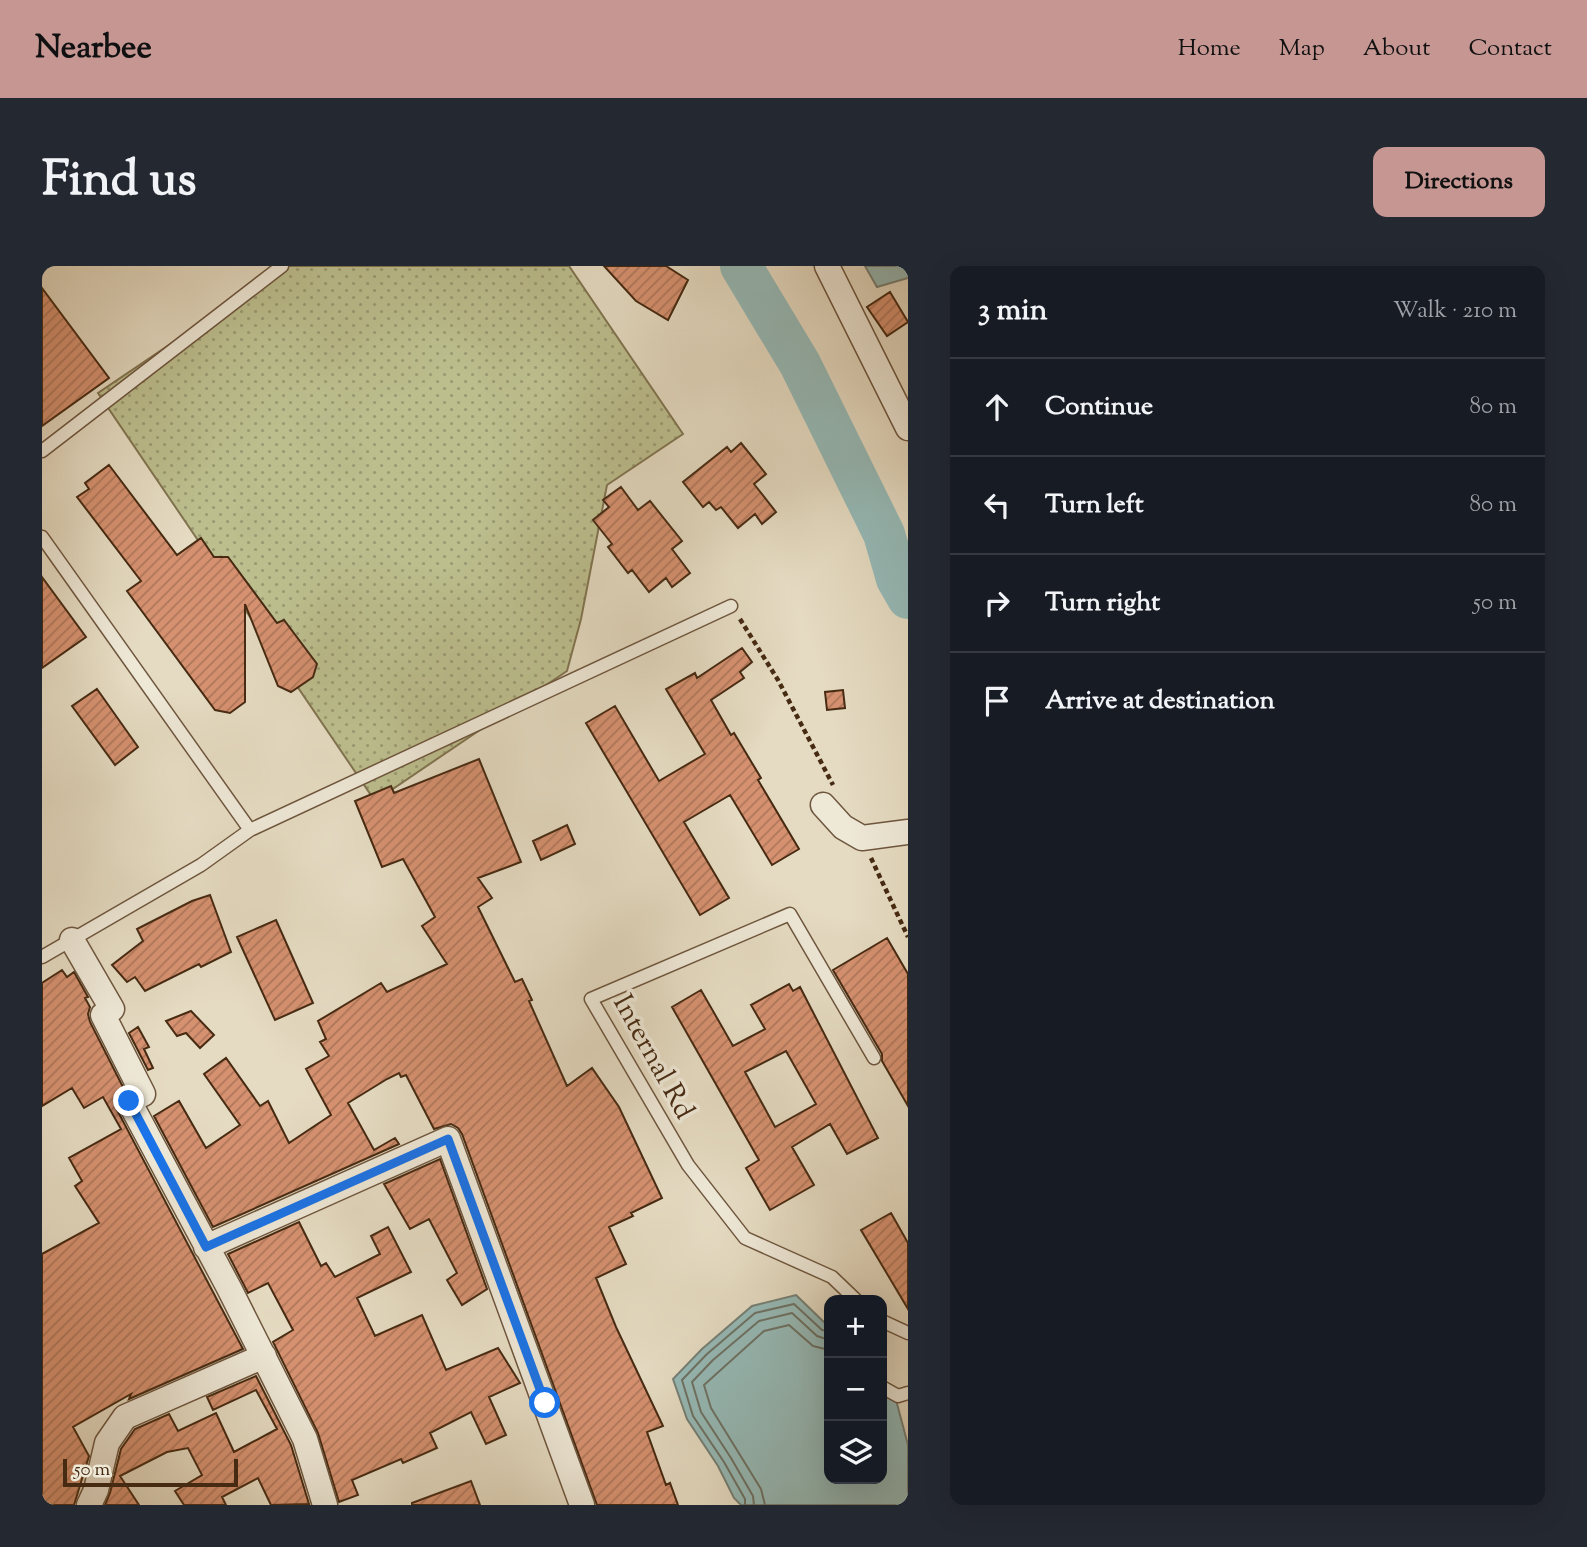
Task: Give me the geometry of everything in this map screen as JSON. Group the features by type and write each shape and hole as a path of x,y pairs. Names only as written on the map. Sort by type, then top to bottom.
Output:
{"street":[{"path":"827,266 908,428"},
{"path":"828,795 843,827 862,838 908,832"},
{"path":"72,940 112,1009 103,1015 143,1094 129,1101 305,1439 326,1505"},
{"path":"206,1247 448,1139 582,1505"},
{"path":"89,1505 96,1490 107,1443 125,1417 264,1356"}],"lane":[{"path":"42,451 282,266"},
{"path":"42,537 250,830"},
{"path":"42,957 201,865 250,830 732,606"},
{"name":"Internal Rd","path":"851,1295 832,1277 745,1238 688,1165 591,999 790,914 874,1058"},
{"path":"887,1325 908,1333"},
{"path":"887,1390 898,1396 908,1393"}],"path":[{"path":"732,606 778,680 828,795"},
{"path":"862,838 908,936"}],"green space":[{"path":"286,266 569,266 683,434 607,485 581,619 567,671 375,801 98,393"}],"water":[{"path":"865,266 908,266 908,278 877,287"},
{"path":"796,1295 824,1322 824,1484 887,1484 887,1394 896,1400 908,1445 908,1497 905,1505 741,1505 734,1498 718,1466 687,1419 673,1379 702,1349 752,1306"}],"building":[{"path":"604,266 666,266 688,280 668,320 636,301"},
{"path":"42,288 109,378 42,426"},
{"path":"890,292 908,322 887,336 867,307"},
{"path":"741,443 766,474 754,484 776,512 762,524 755,514 738,528 721,507 716,510 709,502 703,507 683,482 727,447 731,452"},
{"path":"109,465 177,555 201,538 214,557 228,557 277,623 284,620 317,664 313,677 291,692 278,686 245,604 245,702 230,713 215,710 127,591 141,581 77,497 89,489 85,483"},
{"path":"621,487 638,510 650,501 682,541 672,549 690,573 672,587 666,578 649,592 632,570 628,573 608,547 612,544 593,520 609,507 603,500"},
{"path":"42,577 86,637 42,668"},
{"path":"742,648 752,662 740,672 744,678 711,700 761,778 758,780 799,849 772,865 730,795 684,822 729,898 700,915 586,723 615,706 659,781 705,754 666,689 695,673 697,678"},
{"path":"97,689 138,747 115,765 72,706"},
{"path":"843,690 845,708 827,710 825,692"},
{"path":"479,759 521,862 478,878 492,898 478,907 515,982 522,979 567,1086 592,1068 619,1107 662,1198 609,1227 626,1264 596,1278 663,1426 647,1432 666,1485 670,1483 678,1505 597,1505 462,1134 451,1124 434,1129 406,1075 401,1077 399,1073 348,1103 374,1150 395,1138 399,1144 213,1227 154,1116 179,1101 206,1148 240,1125 204,1074 226,1058 260,1106 268,1101 289,1143 331,1115 306,1069 329,1056 320,1042 326,1039 318,1021 381,983 387,992 447,964 422,926 435,917 403,859 382,867 355,801 391,786 394,793"},
{"path":"567,825 575,844 541,860 533,841"},
{"path":"210,895 231,952 201,967 199,964 145,991 135,977 127,982 112,965 143,941 137,929 192,901"},
{"path":"276,920 313,1003 275,1020 237,937"},
{"path":"887,938 908,974 908,1106 882,1061 882,1054 833,970"},
{"path":"62,970 67,977 74,972 88,997 85,998 90,1007 90,1022 123,1087 116,1094 116,1108 243,1349 129,1399 131,1394 73,1427 89,1456 74,1505 42,1505 42,1254 99,1223 75,1186 82,1181 69,1158 121,1129 103,1097 84,1108 72,1088 42,1106 42,983"},
{"path":"789,984 793,991 800,987 878,1138 847,1154 830,1124 792,1147 814,1185 770,1210 746,1168 759,1160 672,1007 701,990 733,1046 765,1029 751,1005","holes":["786,1051 816,1104 775,1127 745,1072"]},
{"path":"191,1011 214,1035 200,1048 186,1033 177,1036 166,1021"},
{"path":"138,1027 149,1047 144,1049 153,1068 148,1070 129,1033"},
{"path":"440,1159 487,1289 462,1305 447,1280 457,1273 429,1219 410,1229 384,1184"},
{"path":"891,1213 908,1243 908,1309 861,1230"},
{"path":"299,1222 321,1266 326,1263 335,1277 380,1254 371,1236 388,1227 411,1272 357,1298 375,1336 422,1315 446,1370 498,1348 520,1383 489,1397 506,1435 486,1444 471,1412 430,1433 437,1448 403,1463 401,1459 352,1480 358,1495 339,1502 318,1433 273,1342 293,1330 268,1283 248,1293 228,1254"},
{"path":"256,1376 291,1445 309,1504 271,1505 258,1478 222,1497 226,1505 184,1505 175,1491 202,1475 188,1448 167,1452 120,1476 139,1505 105,1505 121,1449 135,1429 169,1414 178,1431 216,1413 234,1452 277,1429 256,1390 213,1410 207,1397"},
{"path":"471,1481 480,1505 412,1505 412,1503"}],"waterway":[{"path":"741,266 800,364 884,534 897,579 908,598"}],"route":[{"path":"129,1101 206,1247 448,1139 545,1403"}]}
